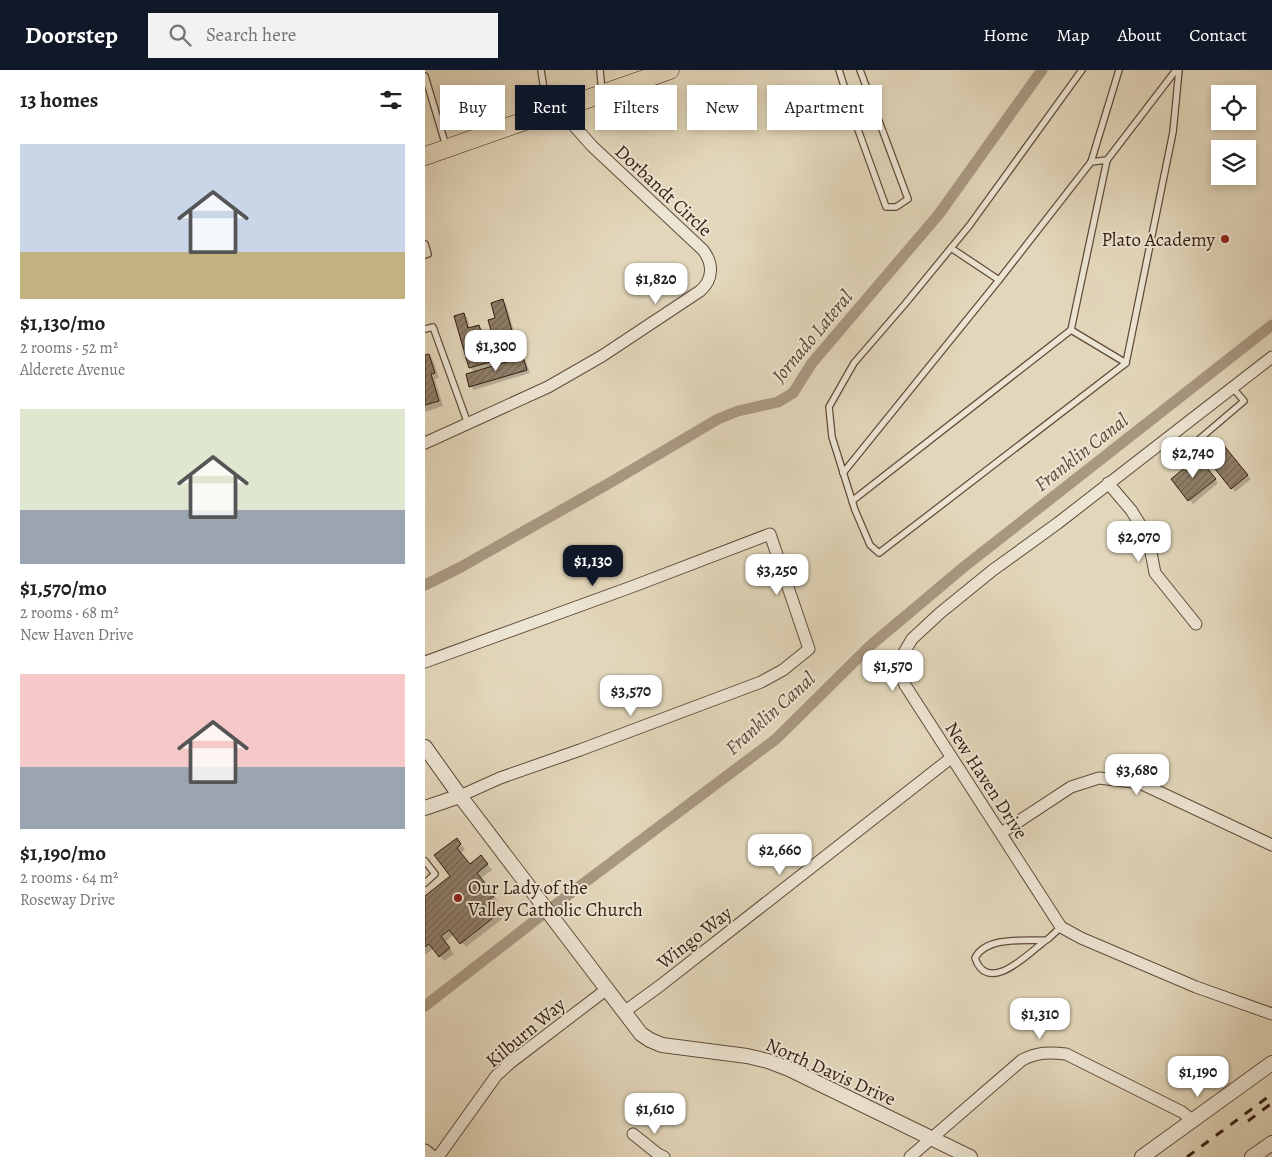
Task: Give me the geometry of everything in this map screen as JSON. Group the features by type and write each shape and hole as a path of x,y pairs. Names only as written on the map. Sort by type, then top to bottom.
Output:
{"main road":[{"path":"628,85 670,70"},
{"path":"425,156 515,125"}],"street":[{"name":"Dorbandt Circle","path":"425,444 548,387 602,356 700,291 710,279 710,260 703,250 574,130"},
{"name":"New Haven Drive","path":"1272,357 1058,523 993,570 940,613 912,640 905,650 900,665 900,674 905,685 1061,927 1081,938 1196,987 1272,1014"},
{"path":"1108,483 1131,510 1148,537 1155,573 1196,624"},
{"path":"425,662 770,534 809,649 783,670 761,682 500,778 460,796 425,808"},
{"name":"North Davis Drive","path":"425,747 460,796 641,1034 656,1043 678,1048 747,1056 768,1061 789,1069 970,1157"},
{"name":"Wingo Way","path":"624,1012 951,758"},
{"path":"1001,833 1071,787 1099,778 1140,783 1272,845"},
{"name":"Kilburn Way","path":"436,1157 491,1083 510,1063 607,989"},
{"path":"910,1157 1022,1060 1035,1054 1048,1052 1066,1054 1182,1112 1192,1120"},
{"path":"1142,1157 1272,1063"},
{"path":"633,1134 664,1157"},
{"path":"1252,1157 1272,1143"},
{"path":"425,1150 436,1157"}],"lane":[{"path":"541,70 546,85"},
{"path":"600,70 601,85"},
{"path":"839,70 886,207 896,207 908,199 860,70"},
{"path":"1082,70 1018,160 951,248 854,363 829,407 832,437 852,501 869,545 879,553 1126,363 1173,132 1177,70"},
{"path":"843,474 1091,162 1119,70"},
{"path":"852,501 1071,330 1107,160 1177,70"},
{"path":"425,76 447,149"},
{"path":"1091,162 1107,160"},
{"path":"425,244 428,254 425,255"},
{"path":"951,248 999,280"},
{"path":"425,329 433,327 468,424"},
{"path":"1071,330 1126,363"},
{"path":"1165,439 1174,450 1183,452 1244,402 1232,387"},
{"path":"425,862 435,874 425,883"},
{"path":"1046,940 1012,941 988,945 978,952 975,958 977,965 985,972 999,974 1046,940 1061,927"}],"building":[{"path":"503,299 518,352 499,358 488,320 495,318 491,303"},
{"path":"464,313 468,328 479,325 490,362 469,368 454,316"},
{"path":"429,354 435,373 431,374 439,401 425,405 425,355"},
{"path":"523,357 527,370 469,387 466,374"},
{"path":"1221,442 1248,475 1231,489 1204,455"},
{"path":"1198,457 1216,479 1188,501 1171,479"},
{"name":"Our Lady of the Valley Catholic Church","path":"457,838 461,844 457,848 470,864 481,855 488,864 477,873 495,895 488,901 498,914 460,944 449,930 441,936 450,948 439,957 429,944 425,947 425,896 450,876 434,855"}],"waterway":[{"name":"Jornado Lateral","path":"425,585 461,567 613,481 718,419 738,411 778,402 793,393 812,363 939,214 1042,70"},
{"name":"Franklin Canal","path":"425,1006 560,901 776,739 871,645 965,566 1272,325"}],"railway":[{"path":"1187,1157 1272,1094"},
{"path":"1248,1121 1272,1103"}],"place":[{"name":"Plato Academy","path":"1225,239"},
{"name":"Our Lady of the Valley Catholic Church","path":"458,898"}]}
